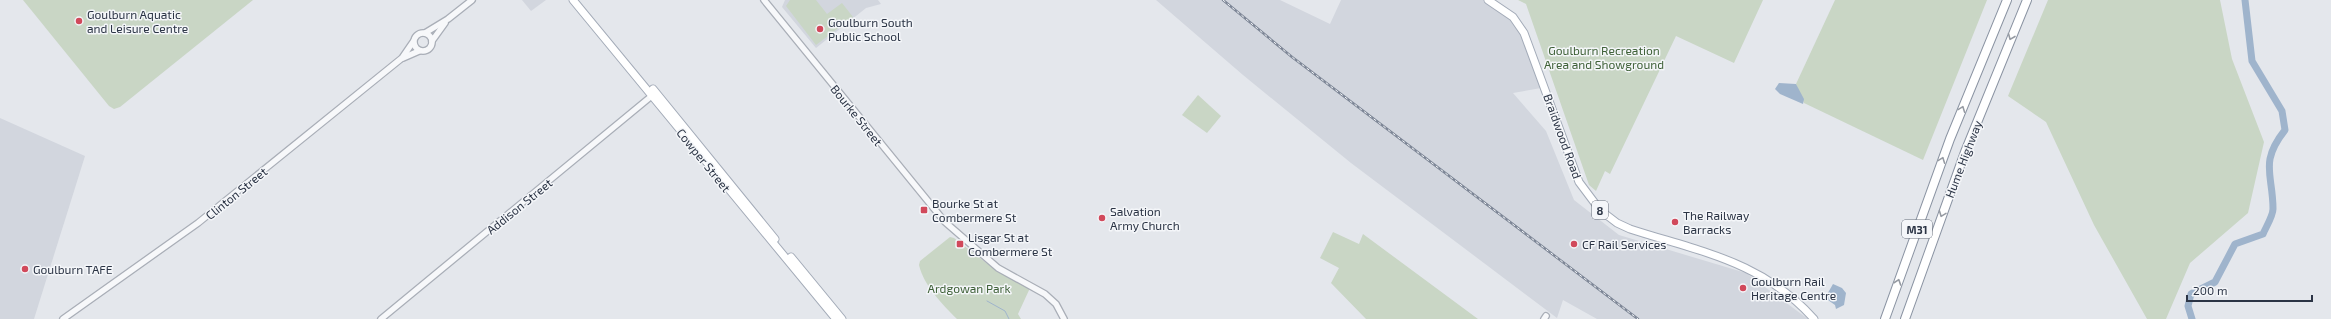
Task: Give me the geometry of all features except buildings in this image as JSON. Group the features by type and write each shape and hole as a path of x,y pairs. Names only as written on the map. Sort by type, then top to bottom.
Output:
{"highway":[{"name":"Hume Highway","path":"1885,319 1950,139 2007,0"},
{"name":"Hume Highway","path":"1905,319 1965,152 2026,0"}],"main road":[{"name":"Cowper Street","path":"573,0 840,319"},
{"name":"Cowper Street","path":"580,0 654,95"},
{"name":"Braidwood Road","path":"1488,0 1513,17 1524,33 1573,168 1585,192 1600,210 1617,223 1630,229 1718,256 1753,270 1780,290 1814,319"}],"street":[{"path":"448,19 432,41 429,49 419,51 415,47 413,42 417,34 425,33 448,19 472,0"},
{"name":"Bourke Street","path":"764,0 858,118 952,229 998,268 1045,294 1056,304 1064,319"},
{"path":"425,33 432,41"},
{"name":"Clinton Street","path":"63,319 198,223 402,58 413,42"},
{"name":"Clinton Street","path":"402,58 419,51"},
{"name":"Addison Street","path":"381,319 654,95"}],"shaded area":[{"path":"522,0 546,0 531,11"},
{"name":"Goulburn South Public School","path":"785,0 878,0 881,4 866,8 816,48 782,7"},
{"path":"1156,0 1280,0 1330,24 1341,0 1483,0 1511,19 1522,37 1541,88 1513,93 1546,131 1574,200 1619,235 1746,273 1808,319 1597,319 1563,300 1557,318 1351,163 1243,75"},
{"name":"Goulburn TAFE","path":"0,118 85,156 34,319 0,319"}],"green space":[{"path":"23,0 253,0 120,107 114,109 109,106"},
{"name":"Goulburn South Public School","path":"790,0 816,0 827,14 842,3 853,17 816,45 786,6"},
{"name":"Goulburn Recreation Area and Showground","path":"1518,0 1763,0 1734,63 1676,36 1610,174 1605,171 1596,191 1589,185 1526,4"},
{"path":"1835,0 1987,0 1923,160 1804,103 1796,84"},
{"path":"2048,0 2220,0 2232,59 2264,142 2248,213 2190,263 2166,319 2147,319 2094,225 2046,122 2008,96"},
{"path":"1198,95 1221,116 1207,133 1182,115"},
{"path":"1333,232 1359,244 1363,234 1478,319 1366,319 1331,283 1339,268 1320,258"},
{"name":"Ardgowan Park","path":"950,237 954,238 998,272 1030,288 1018,314 1021,319 957,319 940,301 929,287 921,273 919,265 920,261"}],"water":[{"path":"1779,83 1796,84 1804,99 1803,104 1780,94 1775,89"},
{"path":"1833,284 1842,288 1846,293 1844,305 1836,309 1835,305 1825,298"}],"waterway":[{"path":"2192,319 2188,306 2191,294 2215,282 2235,244 2263,234 2273,212 2269,169 2270,160 2272,151 2285,130 2282,111 2252,61 2245,0"},
{"path":"987,301 1005,311 1009,319"}],"railway":[{"path":"1223,0 1292,57 1638,319"}],"place":[{"name":"Goulburn Aquatic and Leisure Centre","path":"79,21"},
{"name":"Goulburn South Public School","path":"820,29"},
{"name":"Bourke St at Combermere St","path":"924,210"},
{"name":"Salvation Army Church","path":"1102,218"},
{"name":"The Railway Barracks","path":"1675,222"},
{"name":"Lisgar St at Combermere St","path":"960,244"},
{"name":"CF Rail Services","path":"1574,244"},
{"name":"Goulburn TAFE","path":"25,269"},
{"name":"Goulburn Rail Heritage Centre","path":"1743,288"}]}
